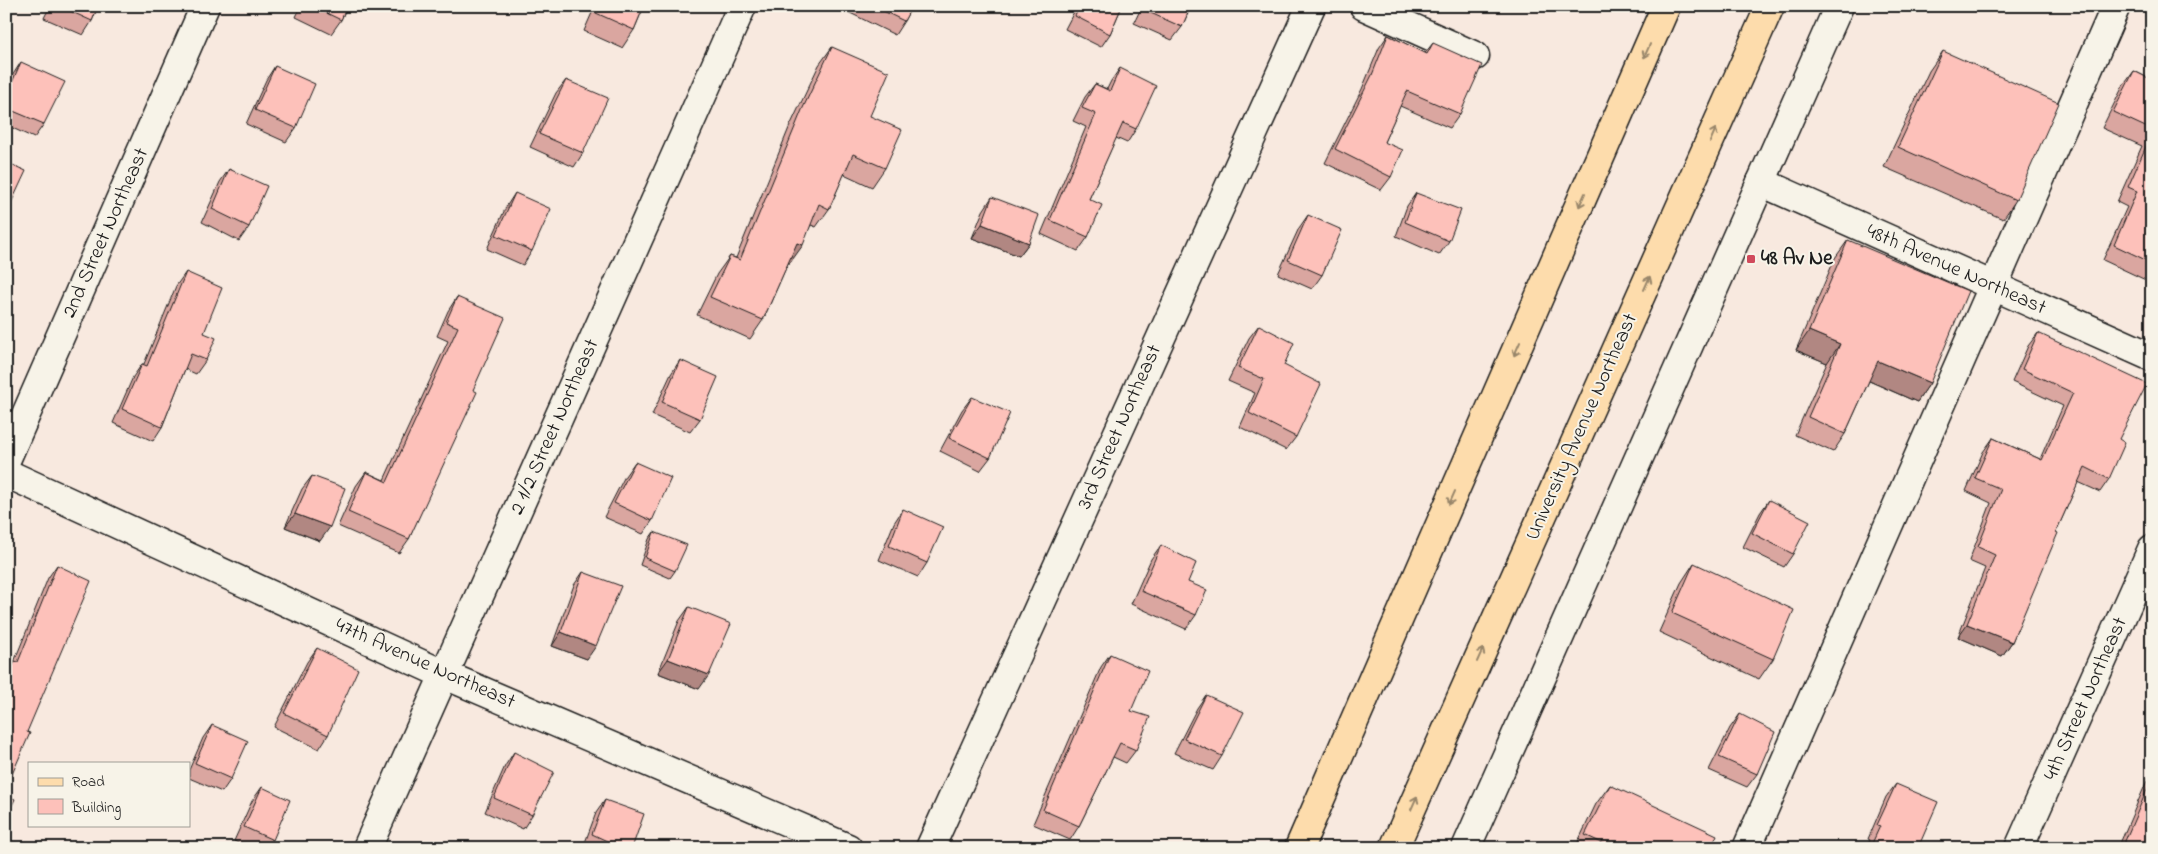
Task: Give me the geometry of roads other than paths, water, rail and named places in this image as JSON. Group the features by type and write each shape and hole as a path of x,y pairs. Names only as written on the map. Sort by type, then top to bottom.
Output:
{"main road":[{"path":"1299,848 1666,6"},
{"name":"University Avenue Northeast","path":"1394,848 1770,6"}],"street":[{"name":"2nd Street Northeast","path":"6,460 205,6"},
{"name":"2 1/2 Street Northeast","path":"366,848 445,675 742,6"},
{"name":"3rd Street Northeast","path":"930,848 1311,6"},
{"path":"1364,6 1475,56"},
{"path":"1466,848 1839,6"},
{"path":"1747,848 2116,6"},
{"name":"48th Avenue Northeast","path":"1761,182 2152,357"},
{"name":"47th Avenue Northeast","path":"6,473 445,675 848,848"},
{"name":"4th Street Northeast","path":"2020,848 2152,549"}],"place":[{"name":"48 Av Ne","path":"1751,259"}]}
